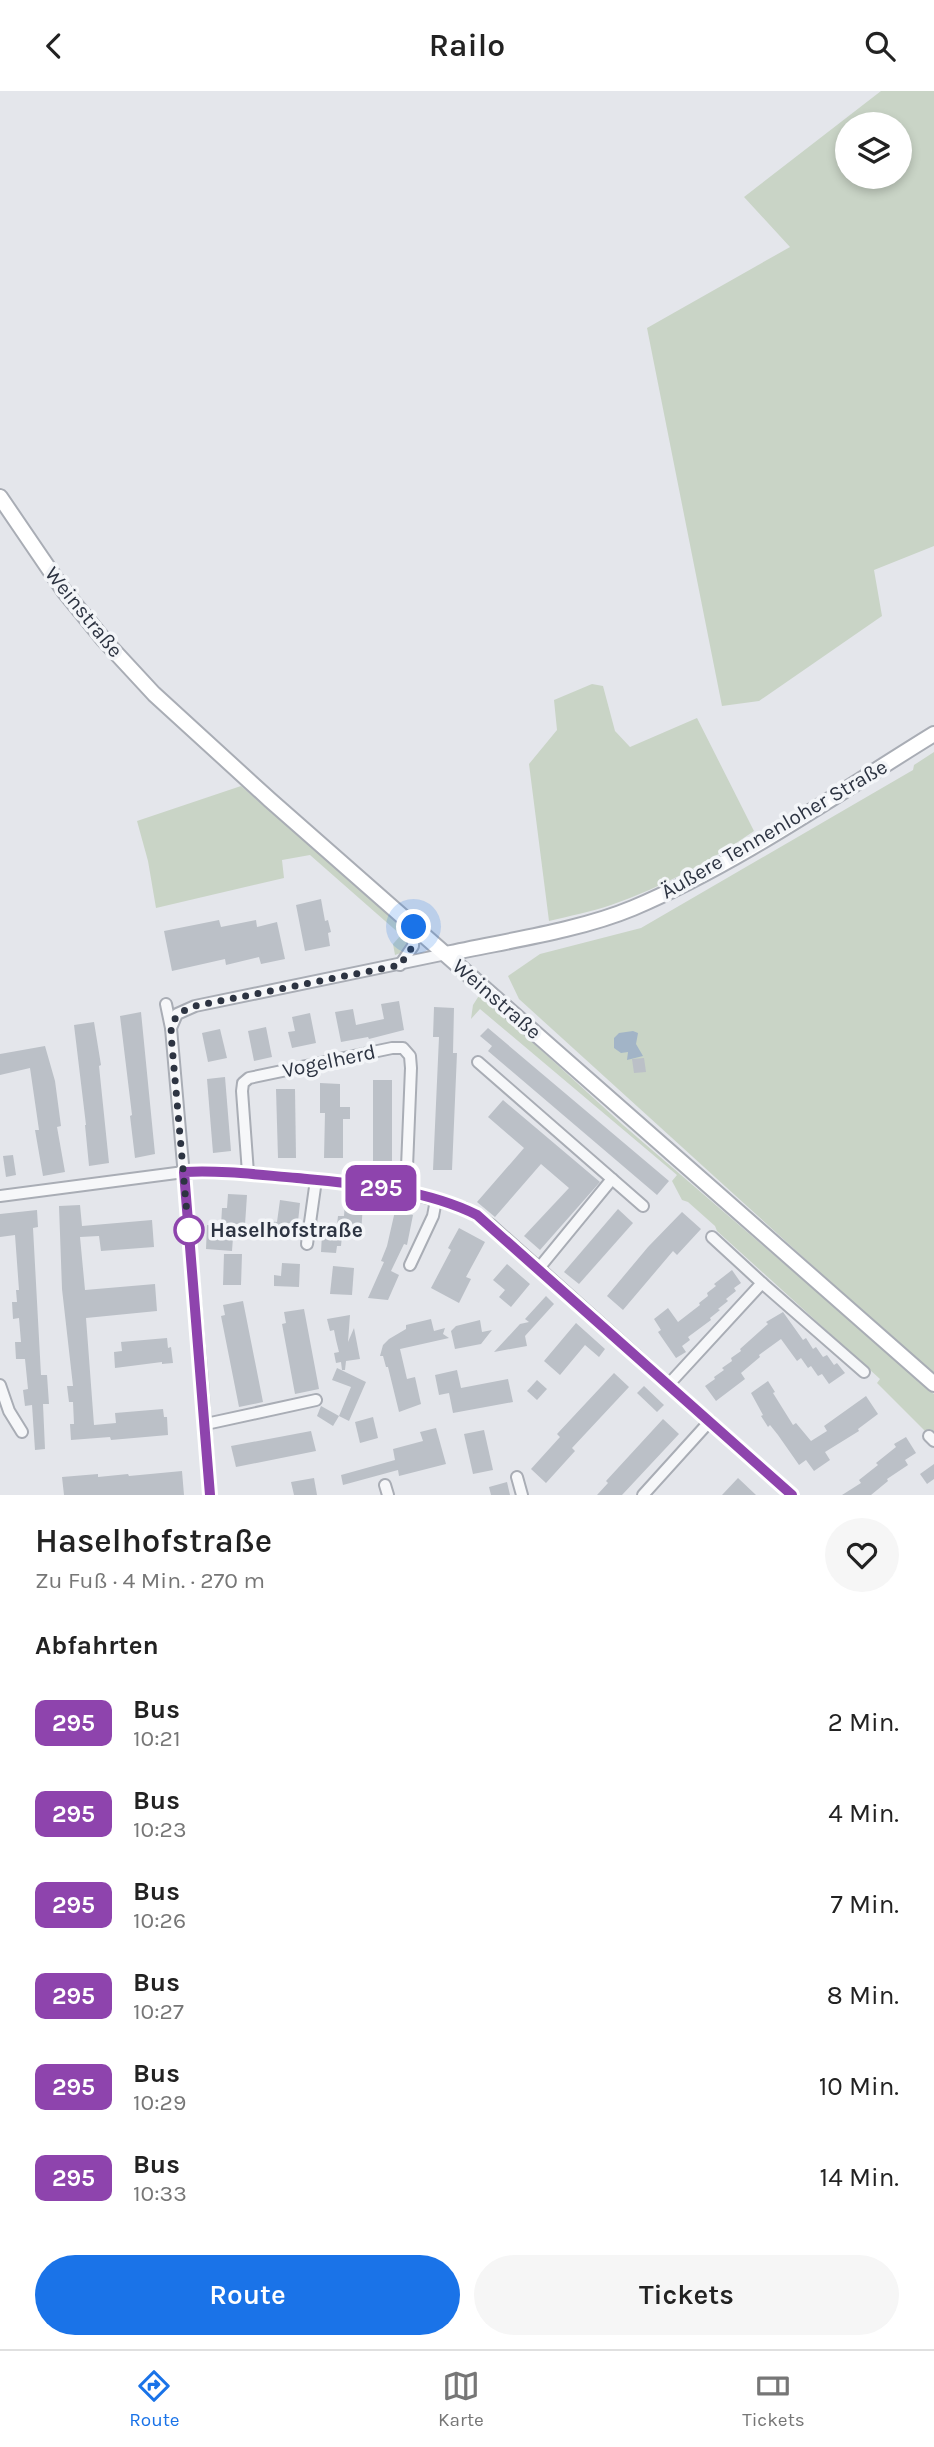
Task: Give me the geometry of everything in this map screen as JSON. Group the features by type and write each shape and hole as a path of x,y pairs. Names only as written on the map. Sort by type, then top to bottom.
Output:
{"main road":[{"name":"Weinstraße","path":"0,497 64,591 104,640 154,694 414,927 934,1384"},
{"name":"Äußere Tennenloher Straße","path":"446,954 600,920 643,904 756,843 934,734"}],"street":[{"path":"400,965 413,946 414,927"},
{"path":"171,1028 177,1014 195,1006 446,954"},
{"path":"166,1004 171,1028 184,1172 210,1495"},
{"name":"Vogelherd","path":"248,1173 242,1091 243,1083 249,1078 392,1048 403,1048 410,1056 411,1068 405,1192"},
{"path":"478,1062 643,1206"},
{"path":"0,1196 184,1172 248,1173 405,1192 477,1215 792,1495"},
{"path":"539,1268 612,1179"},
{"path":"307,1244 316,1180"},
{"path":"410,1265 433,1216 436,1200"},
{"path":"712,1237 864,1372"},
{"path":"669,1384 762,1283"},
{"path":"0,1385 9,1411 22,1432"},
{"path":"206,1424 316,1400"},
{"path":"643,1495 710,1421"},
{"path":"517,1477 522,1495"}],"green space":[{"path":"881,91 934,91 934,546 874,570 882,616 759,701 722,706 647,328 790,247 744,197 835,127 835,189 912,189 912,112 854,112"},
{"path":"592,684 603,686 615,731 630,747 697,718 754,831 703,863 649,890 603,907 549,921 529,764 557,730 554,700"},
{"path":"934,752 934,1376 519,999 508,976 540,954 641,928 913,770 914,765"},
{"path":"241,786 402,925 408,939 404,950 395,955 393,944 401,935 310,855 282,860 284,878 156,908 148,861 137,821"},
{"path":"480,994 623,1125 934,1394 934,1432 931,1429 927,1433 877,1383 880,1379 717,1231 715,1226 688,1202 682,1200 672,1181 677,1175 480,1009 471,1019 473,1005"}],"water":[{"path":"619,1033 638,1033 636,1044 643,1056 627,1060 628,1052 621,1053 614,1048 614,1038"}],"building":[{"path":"321,899 325,921 328,920 331,932 328,933 330,946 305,951 296,905"},
{"path":"219,920 221,927 256,920 257,927 277,922 285,959 261,964 259,957 226,965 225,959 172,971 164,931"},
{"path":"399,1001 404,1030 369,1039 341,1042 335,1012 353,1009 356,1025 384,1019 381,1004"},
{"path":"434,1007 454,1008 453,1053 457,1053 452,1170 433,1170 439,1037 433,1037"},
{"path":"141,1012 155,1154 135,1158 120,1016"},
{"path":"310,1013 316,1043 292,1048 288,1032 295,1031 292,1017"},
{"path":"94,1022 101,1065 109,1163 89,1166 74,1025"},
{"path":"266,1027 272,1057 254,1061 248,1031"},
{"path":"488,1028 669,1181 657,1195 488,1051 492,1046 480,1036"},
{"path":"220,1029 227,1058 208,1062 202,1033"},
{"path":"45,1046 55,1081 61,1126 57,1127 65,1172 43,1176 35,1130 39,1130 30,1068 0,1075 0,1054"},
{"path":"644,1058 646,1072 634,1073 632,1059"},
{"path":"225,1077 231,1151 213,1153 207,1079"},
{"path":"373,1080 392,1080 392,1164 373,1164"},
{"path":"320,1083 340,1084 340,1107 350,1107 350,1119 343,1119 343,1158 324,1158 325,1113 320,1113"},
{"path":"276,1089 295,1089 296,1158 278,1158"},
{"path":"503,1100 600,1182 540,1250 524,1236 569,1188 541,1164 495,1217 477,1202 524,1148 488,1117"},
{"path":"13,1155 16,1175 6,1177 3,1156"},
{"path":"228,1194 247,1195 245,1225 234,1224 232,1251 206,1249 207,1225 221,1226 222,1208 227,1208"},
{"path":"280,1200 300,1203 297,1231 284,1229 282,1238 265,1236 267,1221 277,1222"},
{"path":"345,1202 363,1203 361,1235 336,1233 338,1216 344,1216"},
{"path":"80,1205 82,1226 152,1220 154,1247 101,1251 99,1236 80,1237 85,1290 155,1284 157,1311 86,1318 94,1425 116,1423 115,1413 163,1409 164,1417 167,1417 168,1435 71,1440 70,1424 74,1424 73,1402 69,1402 67,1386 73,1386 62,1289 59,1206"},
{"path":"618,1209 633,1223 579,1284 564,1272"},
{"path":"37,1210 38,1227 33,1228 41,1375 47,1375 49,1404 43,1404 45,1449 35,1450 32,1405 25,1406 23,1390 28,1389 25,1359 16,1359 15,1342 21,1342 19,1318 13,1319 12,1302 17,1302 16,1290 19,1290 15,1235 0,1237 0,1214"},
{"path":"395,1211 413,1215 407,1245 404,1244 391,1271 399,1275 388,1300 368,1298 384,1262 381,1261"},
{"path":"682,1212 701,1229 677,1255 673,1251 623,1310 607,1296"},
{"path":"459,1228 485,1242 466,1277 471,1279 459,1303 431,1288"},
{"path":"322,1234 342,1235 341,1246 337,1246 336,1253 321,1252"},
{"path":"224,1254 242,1254 241,1285 223,1285"},
{"path":"282,1263 300,1264 299,1287 274,1286 274,1275 281,1276"},
{"path":"507,1264 530,1284 511,1307 499,1297 505,1290 493,1280"},
{"path":"333,1266 354,1268 352,1295 330,1294"},
{"path":"732,1270 741,1283 734,1288 736,1291 726,1299 728,1301 718,1309 720,1310 711,1320 688,1337 690,1340 682,1346 686,1352 676,1358 658,1332 661,1330 654,1319 668,1308 678,1322 700,1305 708,1296 707,1293 716,1286 714,1284"},
{"path":"546,1296 554,1304 525,1336 527,1346 494,1352 520,1324 529,1322 525,1319"},
{"path":"243,1301 263,1402 239,1407 221,1316 225,1315 223,1305"},
{"path":"304,1309 319,1389 295,1394 282,1324 286,1323 284,1312"},
{"path":"783,1312 803,1340 806,1338 813,1349 816,1347 823,1357 827,1355 834,1365 837,1363 845,1373 829,1384 822,1374 818,1376 811,1366 808,1368 801,1358 797,1361 781,1339 741,1373 745,1379 716,1401 705,1386 768,1324 766,1322"},
{"path":"350,1315 348,1342 354,1328 360,1359 346,1361 345,1370 342,1370 341,1362 336,1363 334,1353 339,1352 334,1330 330,1331 327,1319"},
{"path":"431,1319 434,1331 445,1328 443,1334 449,1338 400,1349 407,1379 415,1377 421,1404 399,1412 388,1367 383,1356 380,1356 383,1345 406,1329 406,1325"},
{"path":"480,1320 482,1332 492,1330 481,1344 455,1349 451,1331 456,1326"},
{"path":"576,1323 605,1349 599,1357 585,1345 560,1375 544,1361"},
{"path":"167,1338 173,1363 115,1368 114,1352 122,1351 121,1342"},
{"path":"337,1368 366,1382 349,1421 339,1416 351,1387 332,1380"},
{"path":"457,1370 461,1388 508,1379 513,1402 453,1413 449,1393 439,1395 435,1375"},
{"path":"614,1373 629,1387 572,1448 575,1451 546,1483 531,1469 560,1437 557,1434"},
{"path":"537,1380 547,1389 537,1400 527,1391"},
{"path":"768,1381 793,1425 796,1423 811,1441 827,1431 824,1426 866,1396 878,1414 858,1429 859,1431 825,1452 830,1460 814,1471 806,1460 799,1465 761,1416 763,1415 751,1393"},
{"path":"644,1386 664,1405 657,1412 637,1393"},
{"path":"321,1406 339,1416 333,1426 317,1416"},
{"path":"373,1417 378,1438 360,1443 355,1422"},
{"path":"663,1419 679,1434 622,1495 597,1495 608,1483 606,1481"},
{"path":"436,1428 446,1464 399,1476 398,1470 343,1485 341,1475 395,1460 393,1449 423,1441 420,1432"},
{"path":"484,1430 493,1470 473,1474 464,1434"},
{"path":"311,1431 316,1451 236,1467 231,1446"},
{"path":"906,1437 916,1453 905,1460 908,1465 887,1479 888,1481 871,1495 842,1495 861,1483 859,1480 896,1447 894,1444"},
{"path":"934,1464 934,1479 927,1484 920,1474"},
{"path":"182,1471 184,1495 64,1495 62,1477 98,1474 98,1477 129,1476"},
{"path":"314,1478 317,1495 294,1495 291,1482"},
{"path":"738,1478 756,1495 722,1495"},
{"path":"507,1482 510,1495 491,1495 489,1487"}],"bus line":[{"name":"295","path":"210,1495 184,1172 198,1171 248,1173 367,1185 436,1200 464,1208 477,1215 792,1495"}],"place":[{"name":"Haselhofstraße","path":"189,1230"}],"route":[{"path":"189,1230 189,1237 171,1034 172,1023 177,1014 195,1006 400,965 413,946 414,927"}]}
